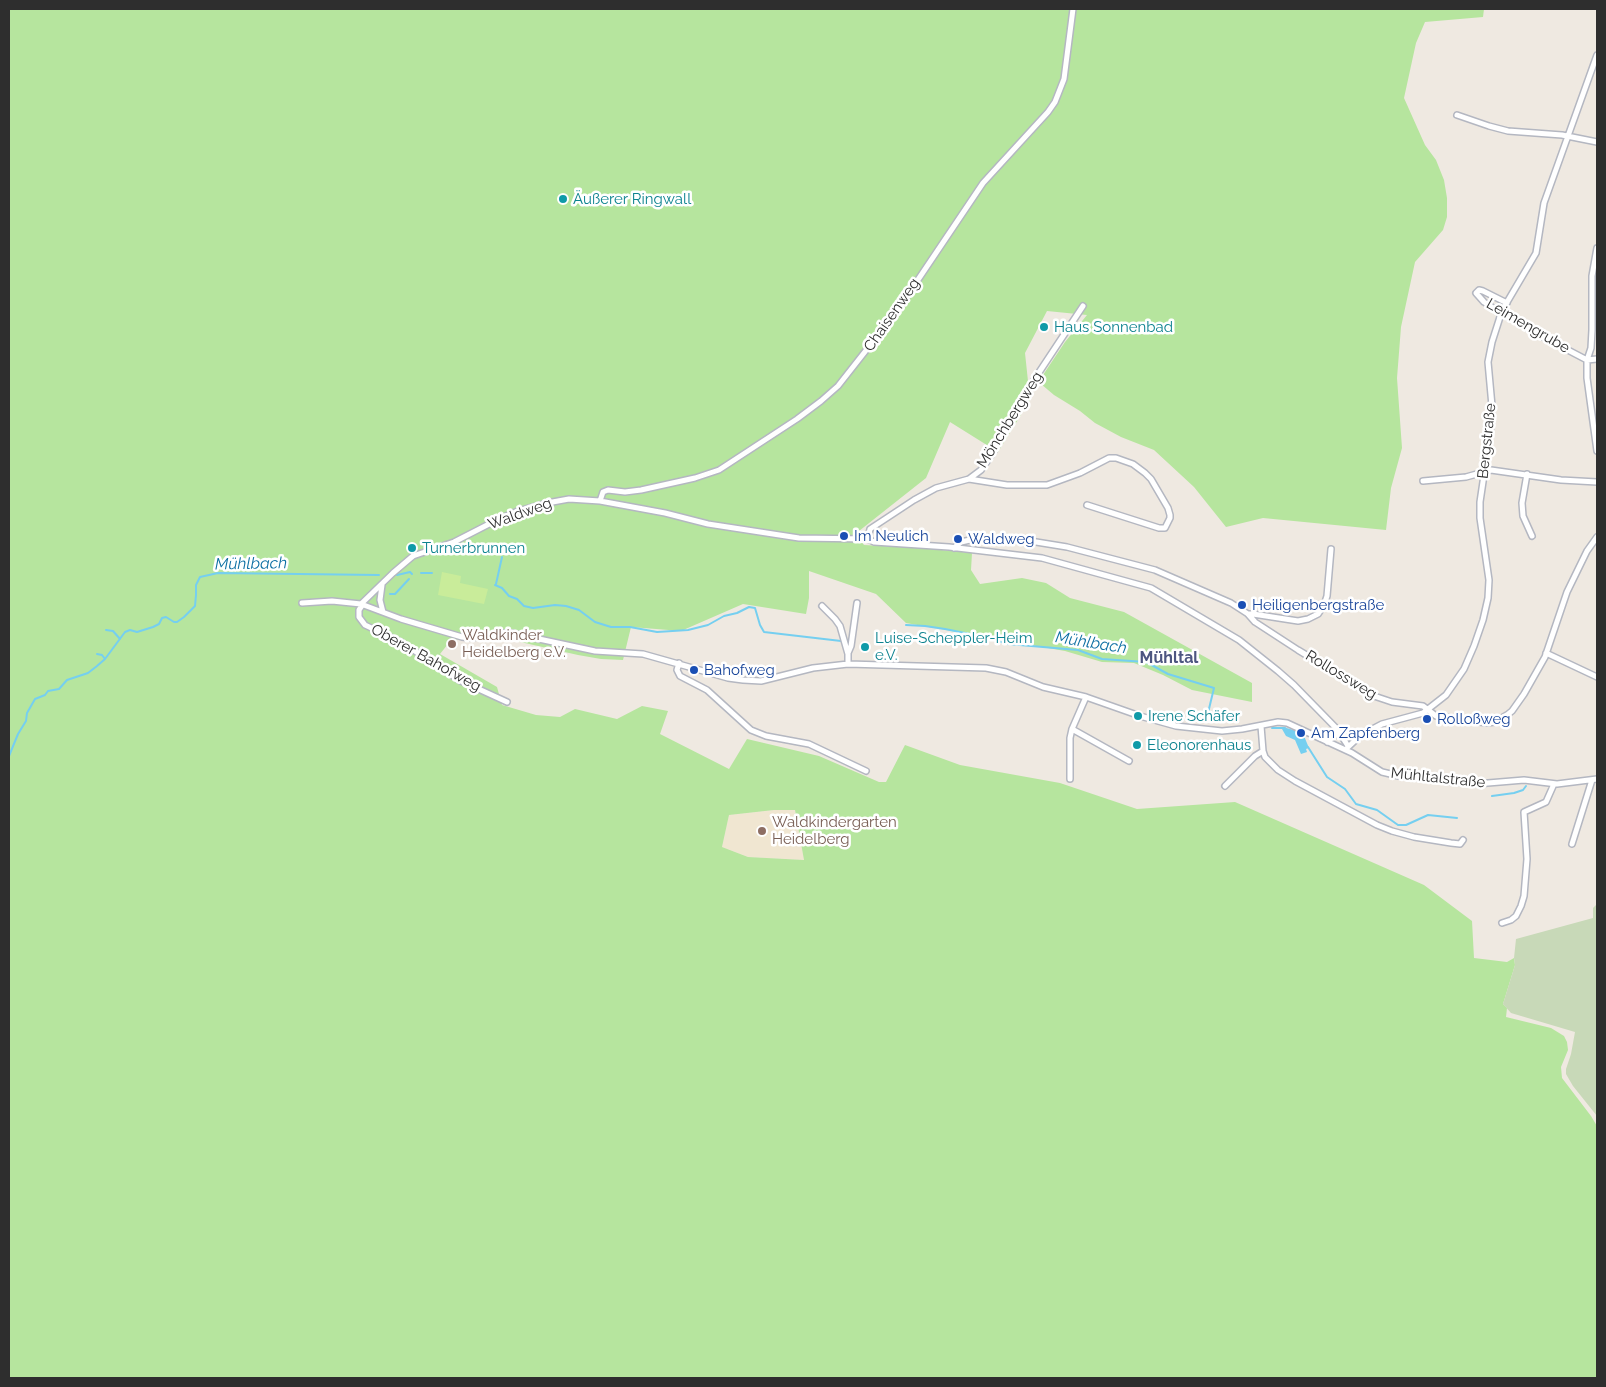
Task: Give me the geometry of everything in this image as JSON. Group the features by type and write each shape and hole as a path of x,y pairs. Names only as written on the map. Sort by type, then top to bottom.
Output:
{"street":[{"name":"Chaisenweg","path":"600,501 603,492 608,490 625,492 641,490 695,478 719,470 797,419 838,386 896,311 983,183 1052,106 1059,94 1064,79 1073,9"},
{"name":"Bergstraße","path":"1347,748 1361,735 1382,724 1419,715 1446,695 1469,658 1483,620 1488,598 1489,580 1480,518 1480,502 1491,425 1492,406 1488,362 1492,342 1506,303 1536,252 1544,203 1597,55"},
{"path":"1457,115 1508,131 1568,136 1597,142"},
{"path":"1597,248 1592,276 1591,348 1587,360 1587,378 1597,451"},
{"name":"Leimengrube","path":"1506,303 1483,291 1479,290 1476,292 1477,296 1498,311 1587,360"},
{"name":"Mönchbergweg","path":"868,539 870,529 914,500 936,488 969,479 977,474 988,461 1030,386 1083,306"},
{"path":"1587,360 1597,359"},
{"path":"969,479 1007,485 1047,485 1080,473 1109,458 1116,458 1133,464 1151,479 1168,508 1170,518 1166,528 1159,528 1087,505"},
{"path":"1423,481 1466,478 1491,470 1561,480 1597,482"},
{"path":"1527,474 1522,503 1523,516 1532,536"},
{"name":"Waldweg","path":"362,604 413,556 454,542 508,515 555,501 569,499 600,501 665,513 708,524 784,536 868,539 874,542 895,542 1042,558 1152,588 1239,640 1278,671 1339,732 1347,748"},
{"name":"Rollossweg","path":"1248,614 1255,622 1298,650 1374,696 1392,702 1423,706 1436,716 1479,723 1494,722 1507,716 1541,665 1568,592 1587,551 1597,537"},
{"path":"954,548 964,541 989,539 1030,541 1068,547 1155,570 1227,601 1248,614 1298,620 1308,619 1316,615 1322,608 1327,596 1331,548"},
{"path":"383,612 380,590 384,582"},
{"path":"302,603 322,601 362,604"},
{"path":"848,654 851,646 857,603"},
{"name":"Mühltalstraße","path":"362,604 411,622 465,638 508,632 595,650 643,654 728,678 761,680 813,668 848,664 986,668 1006,672 1050,688 1086,697 1140,716 1176,726 1213,731 1261,726 1278,722 1287,723 1327,742 1347,748 1376,769 1399,776 1476,784 1524,780 1554,784 1594,780"},
{"name":"Oberer Bahofweg","path":"362,604 359,617 365,625 401,642 459,680 507,702"},
{"path":"822,606 838,623 848,654 848,664"},
{"path":"1546,653 1597,677"},
{"path":"679,663 677,670 680,676 706,690 751,730 766,736 809,744 866,772"},
{"path":"1070,778 1070,738 1086,697"},
{"path":"1261,726 1265,757 1272,765 1295,781 1383,828 1414,837 1460,844 1463,840"},
{"path":"1072,729 1129,761"},
{"path":"1327,742 1339,732"},
{"path":"1225,786 1255,756 1263,751"},
{"path":"1572,844 1594,780"},
{"path":"1502,923 1516,916 1524,896 1528,859 1525,812 1546,802 1554,784"}],"shaded area":[{"name":"Waldkindergarten Heidelberg","path":"774,810 795,810 804,860 748,857 722,847 729,815"}],"green space":[{"path":"9,9 1484,9 1483,17 1425,22 1416,43 1404,98 1425,145 1436,160 1444,180 1447,198 1447,217 1443,230 1415,262 1401,327 1397,378 1402,448 1391,488 1386,530 1263,518 1226,527 1194,487 1154,450 1121,437 1095,423 1041,384 1043,375 1065,342 1087,315 1047,311 1025,353 1030,400 998,452 950,422 926,478 859,531 858,537 864,545 972,553 971,570 980,584 1022,578 1046,583 1070,598 1124,612 1252,683 1252,702 1192,690 1134,663 1102,662 1065,651 906,623 876,594 809,571 809,598 806,614 743,604 681,631 631,627 623,660 578,655 507,639 452,639 440,654 497,687 502,705 536,715 560,717 575,709 617,719 642,706 668,711 660,734 729,769 747,739 819,756 879,782 886,782 905,745 960,765 1060,783 1137,809 1235,802 1424,885 1472,921 1474,958 1507,962 1514,958 1515,965 1503,1004 1507,1008 1506,1017 1551,1028 1564,1036 1568,1050 1561,1067 1562,1078 1597,1126 1597,1378 9,1378","holes":["774,810 795,810 804,860 748,857 722,847 729,815"]},
{"path":"442,572 461,576 460,583 488,589 484,604 438,595"},
{"path":"1597,904 1597,1116 1566,1074 1575,1032 1511,1013 1503,1004 1515,965 1516,939 1593,918 1593,908"}],"water":[{"path":"1283,727 1297,731 1304,736 1309,748 1306,749 1307,752 1301,754 1295,740 1286,736 1282,729"}],"waterway":[{"path":"496,584 502,557"},
{"name":"Mühlbach","path":"397,575 410,572 412,574"},
{"name":"Mühlbach","path":"9,756 35,699 45,695 48,691 59,689 67,680 88,673 105,659 125,632 130,630 137,632 153,627 159,624 162,618 166,617 177,622 184,617 195,606 196,585 200,577 218,573 379,575"},
{"name":"Mühlbach","path":"421,573 432,573"},
{"path":"390,594 395,594 409,579"},
{"name":"Mühlbach","path":"495,585 502,588 509,596 517,599 524,606 533,608 555,605 566,606 579,610 595,622 611,627 630,627 657,632 688,630 708,625 724,616 737,613 749,607 755,608 764,632 841,641"},
{"name":"Mühlbach","path":"906,625 945,629 1008,644 1078,650 1102,659 1146,662 1168,674 1214,688 1208,713"},
{"path":"106,630 113,631 120,639"},
{"path":"97,654 102,655 105,659"},
{"name":"Mühlbach","path":"1272,728 1285,728"},
{"name":"Mühlbach","path":"1308,747 1327,777 1345,789 1356,804 1377,810 1398,825 1406,825 1428,815 1457,818"},
{"name":"Mühlbach","path":"1492,796 1514,793 1523,790 1526,786"}],"place":[{"name":"Äußerer Ringwall","path":"563,199"},
{"name":"Haus Sonnenbad","path":"1044,327"},
{"name":"Im Neulich","path":"844,536"},
{"name":"Waldweg","path":"958,539"},
{"name":"Turnerbrunnen","path":"412,548"},
{"name":"Heiligenbergstraße","path":"1242,605"},
{"name":"Waldkinder Heidelberg e.V.","path":"452,644"},
{"name":"Luise-Scheppler-Heim e.V.","path":"865,647"},
{"name":"Bahofweg","path":"694,670"},
{"name":"Irene Schäfer","path":"1138,716"},
{"name":"Rolloßweg","path":"1427,719"},
{"name":"Am Zapfenberg","path":"1301,733"},
{"name":"Eleonorenhaus","path":"1137,745"},
{"name":"Waldkindergarten Heidelberg","path":"762,831"}],"district":[{"name":"Mühltal","path":"1169,658"}]}
